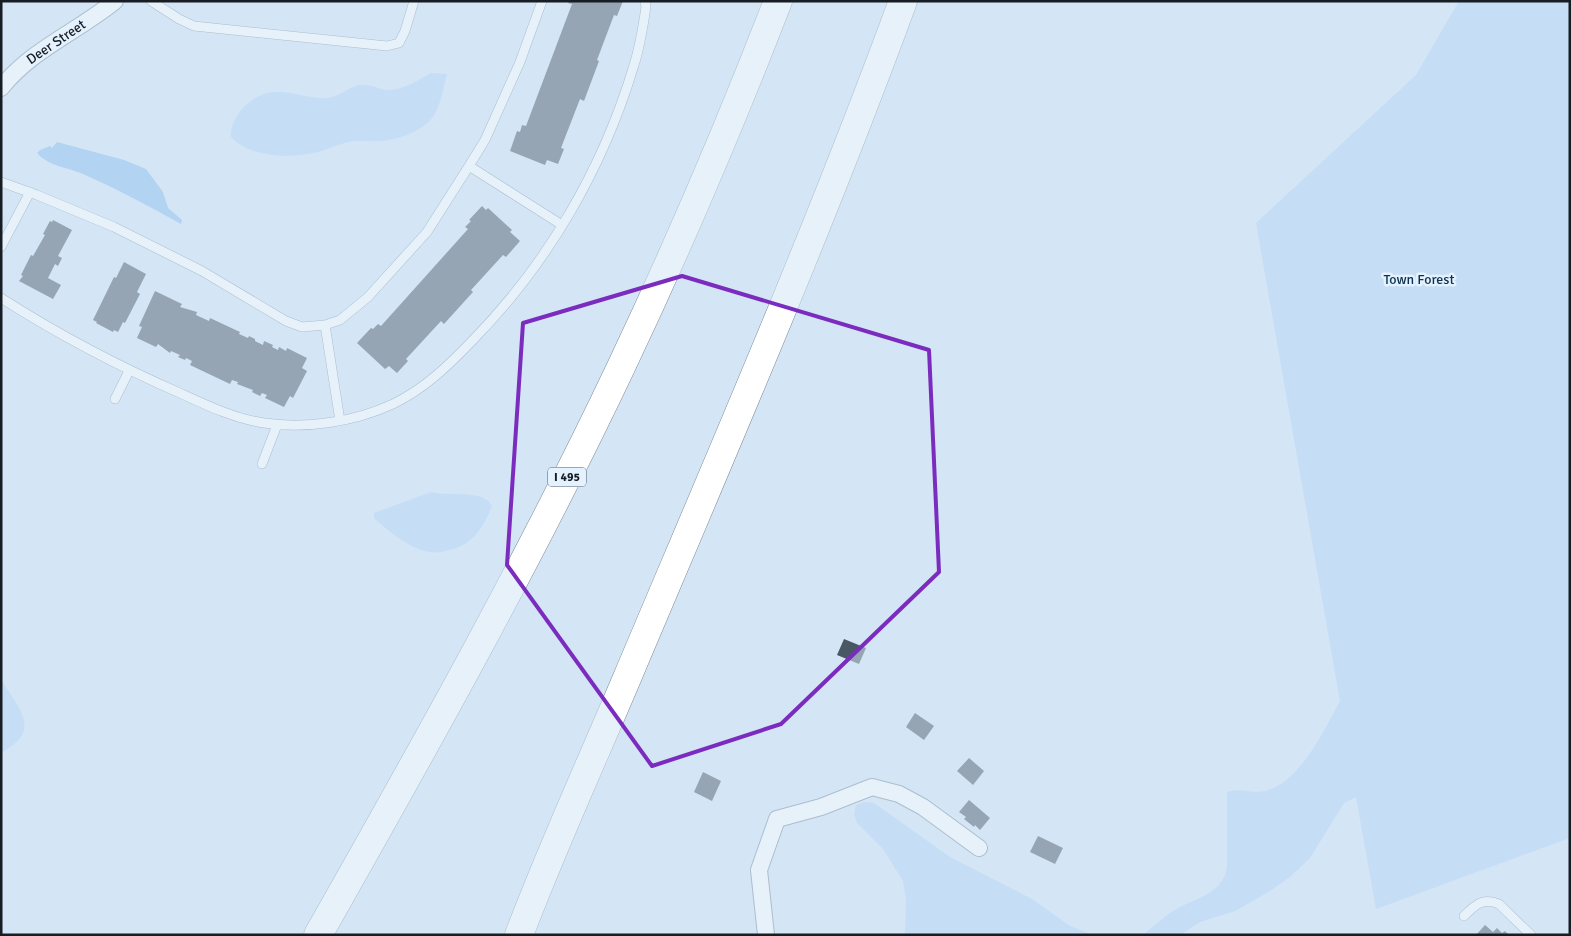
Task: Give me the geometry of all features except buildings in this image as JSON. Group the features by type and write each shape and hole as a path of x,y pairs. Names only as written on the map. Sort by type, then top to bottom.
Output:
{"highway":[{"name":"I 495","path":"318,935 425,745 512,583 621,367 699,195 778,1"},
{"path":"519,935 539,881 597,749 800,269 861,116 903,1"}],"street":[{"name":"Deer Street","path":"1,88 30,58 115,1"},
{"path":"766,935 759,870 777,819 821,807 872,787 898,794 923,807 979,848"}],"lane":[{"path":"151,1 194,26 387,46 399,43 405,31 414,1"},
{"path":"1,182 30,192 123,231 202,271 286,321 302,327 325,325 340,320 385,280 427,232 469,166 485,140 516,70 542,1"},
{"path":"1,298 129,370 233,415 262,423 298,426 340,421 362,416 394,403 442,371 482,330 524,283 562,225 593,171 616,118 635,64 644,17 645,1"},
{"path":"469,166 562,225"},
{"path":"1,247 30,192"},
{"path":"325,325 340,421"},
{"path":"115,399 129,370"},
{"path":"262,464 277,425"},
{"path":"1464,916 1477,903 1485,900 1493,901 1499,904 1531,935"}],"highlighted area":[{"path":"682,276 929,350 939,572 781,724 652,766 507,565 523,323"}],"green space":[{"name":"Town Forest","path":"1459,1 1570,1 1570,838 1376,909 1356,797 1344,803 1310,858 1290,877 1267,893 1235,911 1200,922 1180,935 1143,935 1173,911 1206,895 1220,884 1227,867 1227,792 1237,790 1265,791 1278,786 1289,778 1310,754 1340,701 1256,223 1416,75"},
{"path":"431,73 447,74 438,108 428,123 402,137 381,141 349,142 318,152 284,156 261,153 240,144 231,137 235,119 240,111 263,94 282,92 315,98 327,98 358,86 366,85 394,90"},
{"path":"431,492 482,497 492,506 481,528 471,540 457,548 440,552 432,552 414,547 393,534 374,518 374,513"},
{"path":"1,679 20,709 25,727 22,735 14,744 1,753"},
{"path":"865,802 874,803 950,857 1032,899 1070,926 1093,935 905,935 906,899 903,881 883,849 857,823 854,814 856,805"}],"shaded area":[{"path":"57,142 124,160 146,169 163,192 168,208 182,220 181,224 96,180 47,161 37,153 50,146 52,148"}]}
